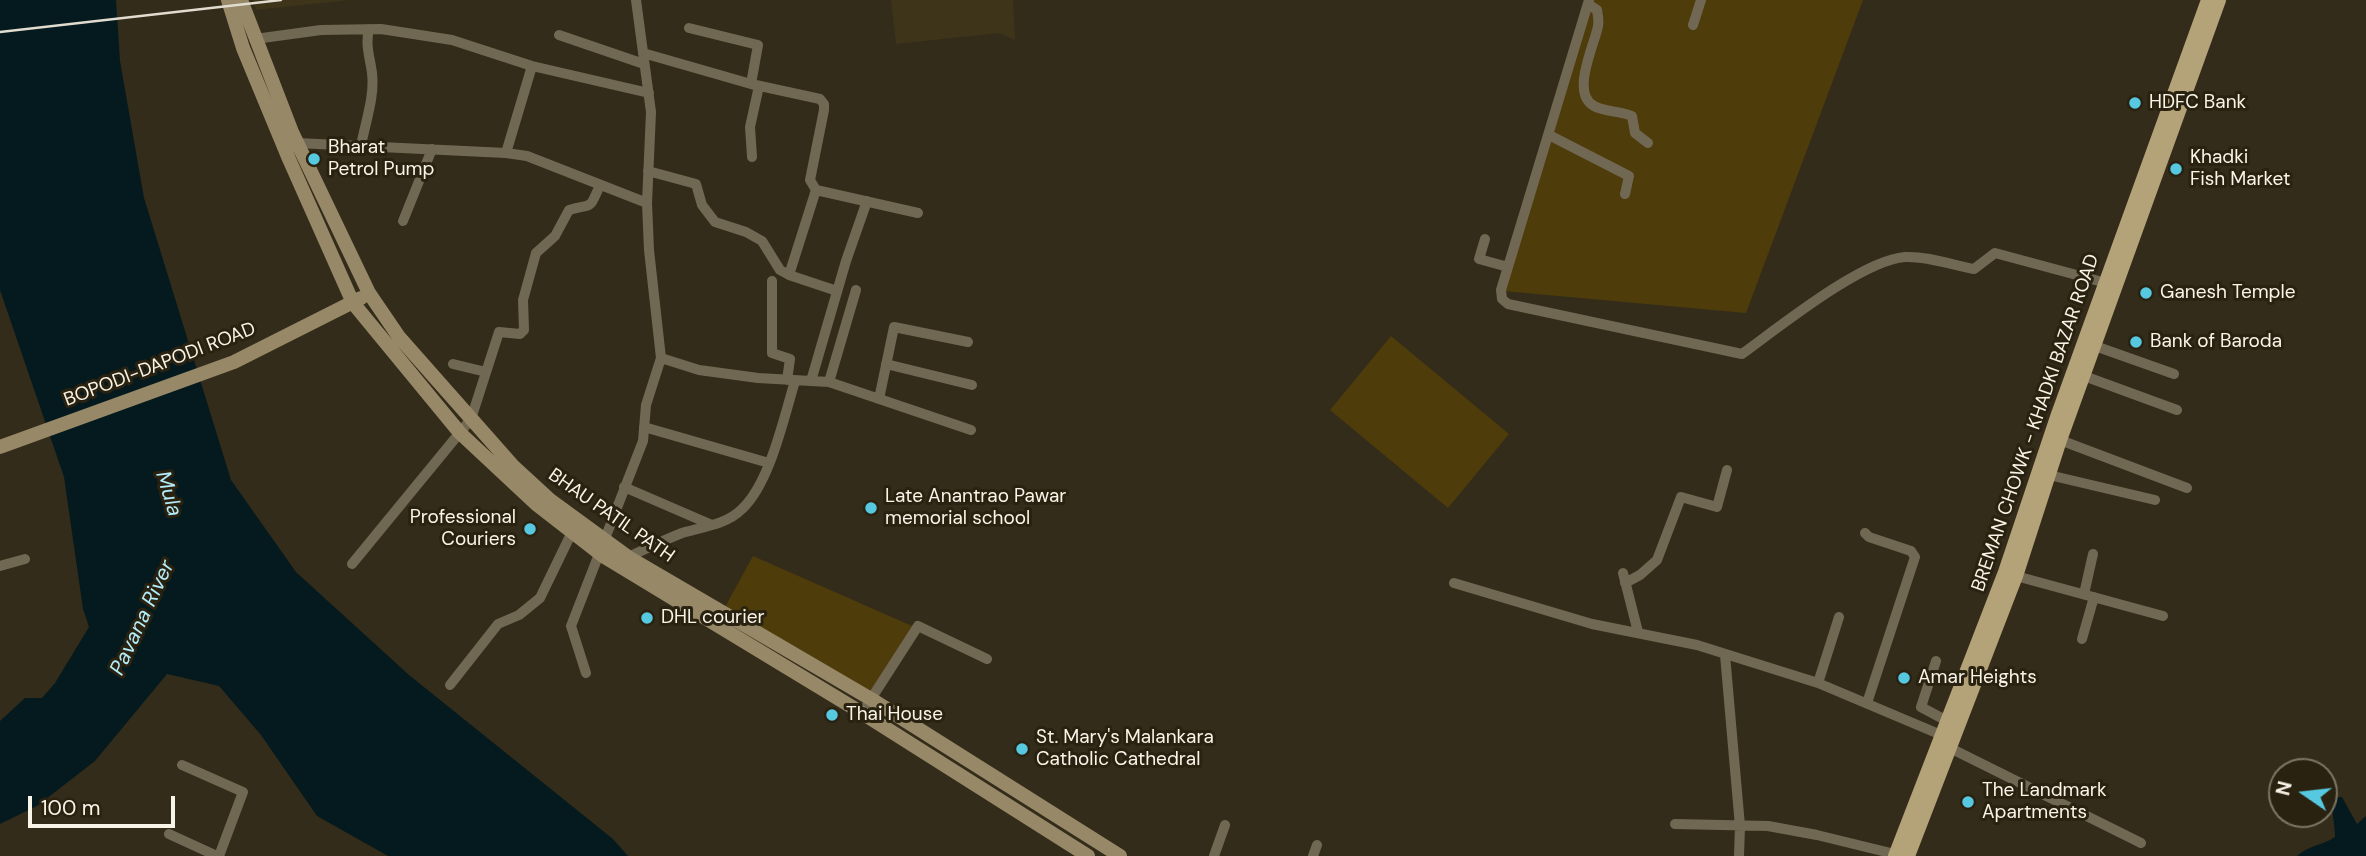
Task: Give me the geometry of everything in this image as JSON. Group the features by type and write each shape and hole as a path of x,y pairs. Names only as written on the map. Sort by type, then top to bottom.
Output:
{"main road":[{"name":"BHAU PATIL PATH","path":"228,0 248,60 353,303 460,433 536,504 572,531 628,557 871,699 1120,856"},
{"name":"BHAU PATIL PATH","path":"241,0 297,143 369,293 399,337 513,466 602,546 1088,856"},
{"name":"BREMAN CHOWK - KHADKI BAZAR ROAD","path":"1948,741 1947,721 2051,456 2208,0"},
{"name":"BREMAN CHOWK - KHADKI BAZAR ROAD","path":"1900,855 2016,576 2049,475 2051,456 2060,440 2095,346 2111,285 2219,0"},
{"name":"BOPODI-DAPODI ROAD","path":"0,447 234,362 369,293"}],"street":[{"path":"586,673 571,626 643,441 646,405 661,358 649,250 647,202 651,112 636,0"},
{"path":"1693,25 1702,0"},
{"path":"1648,143 1635,133 1632,117 1594,107 1585,94 1586,66 1599,20 1595,7 1588,2 1500,295 1508,304 1742,354 1859,274 1876,265 1902,257 1974,270 1995,253 2111,285"},
{"path":"689,28 758,45 750,127 752,157"},
{"path":"360,146 371,96 372,73 367,54 369,29"},
{"path":"255,39 321,30 381,29 452,40 532,65 649,93"},
{"path":"559,35 643,64"},
{"path":"643,52 755,85 823,101 824,110 810,180 816,190 918,213"},
{"path":"506,153 532,65"},
{"path":"1549,135 1629,176 1625,194"},
{"path":"297,143 527,156 647,202"},
{"path":"402,221 432,149"},
{"path":"648,171 696,184 702,205 715,222 746,232 762,241 780,270 837,291"},
{"path":"352,564 471,419 499,332 520,334 524,330 523,300 536,253 555,236 569,210 592,204 600,185"},
{"path":"789,275 816,190"},
{"path":"811,381 867,201"},
{"path":"1485,239 1479,260 1508,267"},
{"path":"628,557 682,534 721,523 741,510 753,495 769,463 791,380 791,362 772,353 772,281"},
{"path":"829,382 856,290"},
{"path":"879,399 894,327 968,342"},
{"path":"2095,346 2174,374"},
{"path":"661,358 699,370 829,382 971,430"},
{"path":"886,364 972,385"},
{"path":"453,365 486,372"},
{"path":"2084,376 2177,410"},
{"path":"644,427 769,463"},
{"path":"2060,440 2186,488"},
{"path":"1638,632 1624,578 1640,575 1657,559 1681,497 1717,507 1727,470"},
{"path":"2049,475 2155,500"},
{"path":"624,487 712,525"},
{"path":"450,685 498,624 519,615 540,598 572,531"},
{"path":"1866,533 1869,537 1911,551 1915,557 1867,702"},
{"path":"2082,639 2093,554"},
{"path":"0,566 25,559"},
{"path":"2016,576 2163,616"},
{"path":"1454,583 1592,624 1697,645 1818,683 1867,702 1948,741 2141,843"},
{"path":"1818,683 1839,617"},
{"path":"862,713 918,626 986,659"},
{"path":"1725,655 1740,826 1739,856"},
{"path":"1937,661 1921,708 1947,721"},
{"path":"169,834 218,856 243,792 182,765"},
{"path":"1675,824 1768,826 1900,855"},
{"path":"1214,856 1225,825"},
{"path":"1313,856 1317,845"}],"shaded area":[{"path":"253,0 350,0 256,10"},
{"path":"891,0 1013,0 1015,40 999,33 896,44"},
{"path":"1584,0 1863,0 1746,313 1503,291"},
{"path":"1391,336 1509,434 1448,508 1330,410"},
{"path":"753,556 912,626 870,692 725,607"}],"water":[{"path":"0,0 116,0 120,61 144,198 231,480 296,572 409,675 613,839 628,856 388,856 317,816 261,735 219,686 167,674 95,761 37,806 0,824 0,721 25,698 42,698 55,683 89,627 83,609 64,477 0,290"},
{"path":"2338,797 2342,797 2357,824 2366,816 2366,856 2297,856 2305,850 2335,837 2334,828 2338,828"}],"railway":[{"path":"0,32 281,0"}],"place":[{"name":"HDFC Bank","path":"2135,103"},
{"name":"Bharat Petrol Pump","path":"314,159"},
{"name":"Khadki Fish Market","path":"2176,169"},
{"name":"Ganesh Temple","path":"2146,293"},
{"name":"Bank of Baroda","path":"2136,342"},
{"name":"Late Anantrao Pawar memorial school","path":"871,508"},
{"name":"Professional Couriers","path":"530,529"},
{"name":"DHL courier","path":"647,618"},
{"name":"Amar Heights","path":"1904,678"},
{"name":"Thai House","path":"832,715"},
{"name":"St. Mary's Malankara Catholic Cathedral","path":"1022,749"},
{"name":"The Landmark Apartments","path":"1968,802"}],"water label":[{"name":"Mula","path":"168,494"},
{"name":"Pavana River","path":"143,618"}]}
